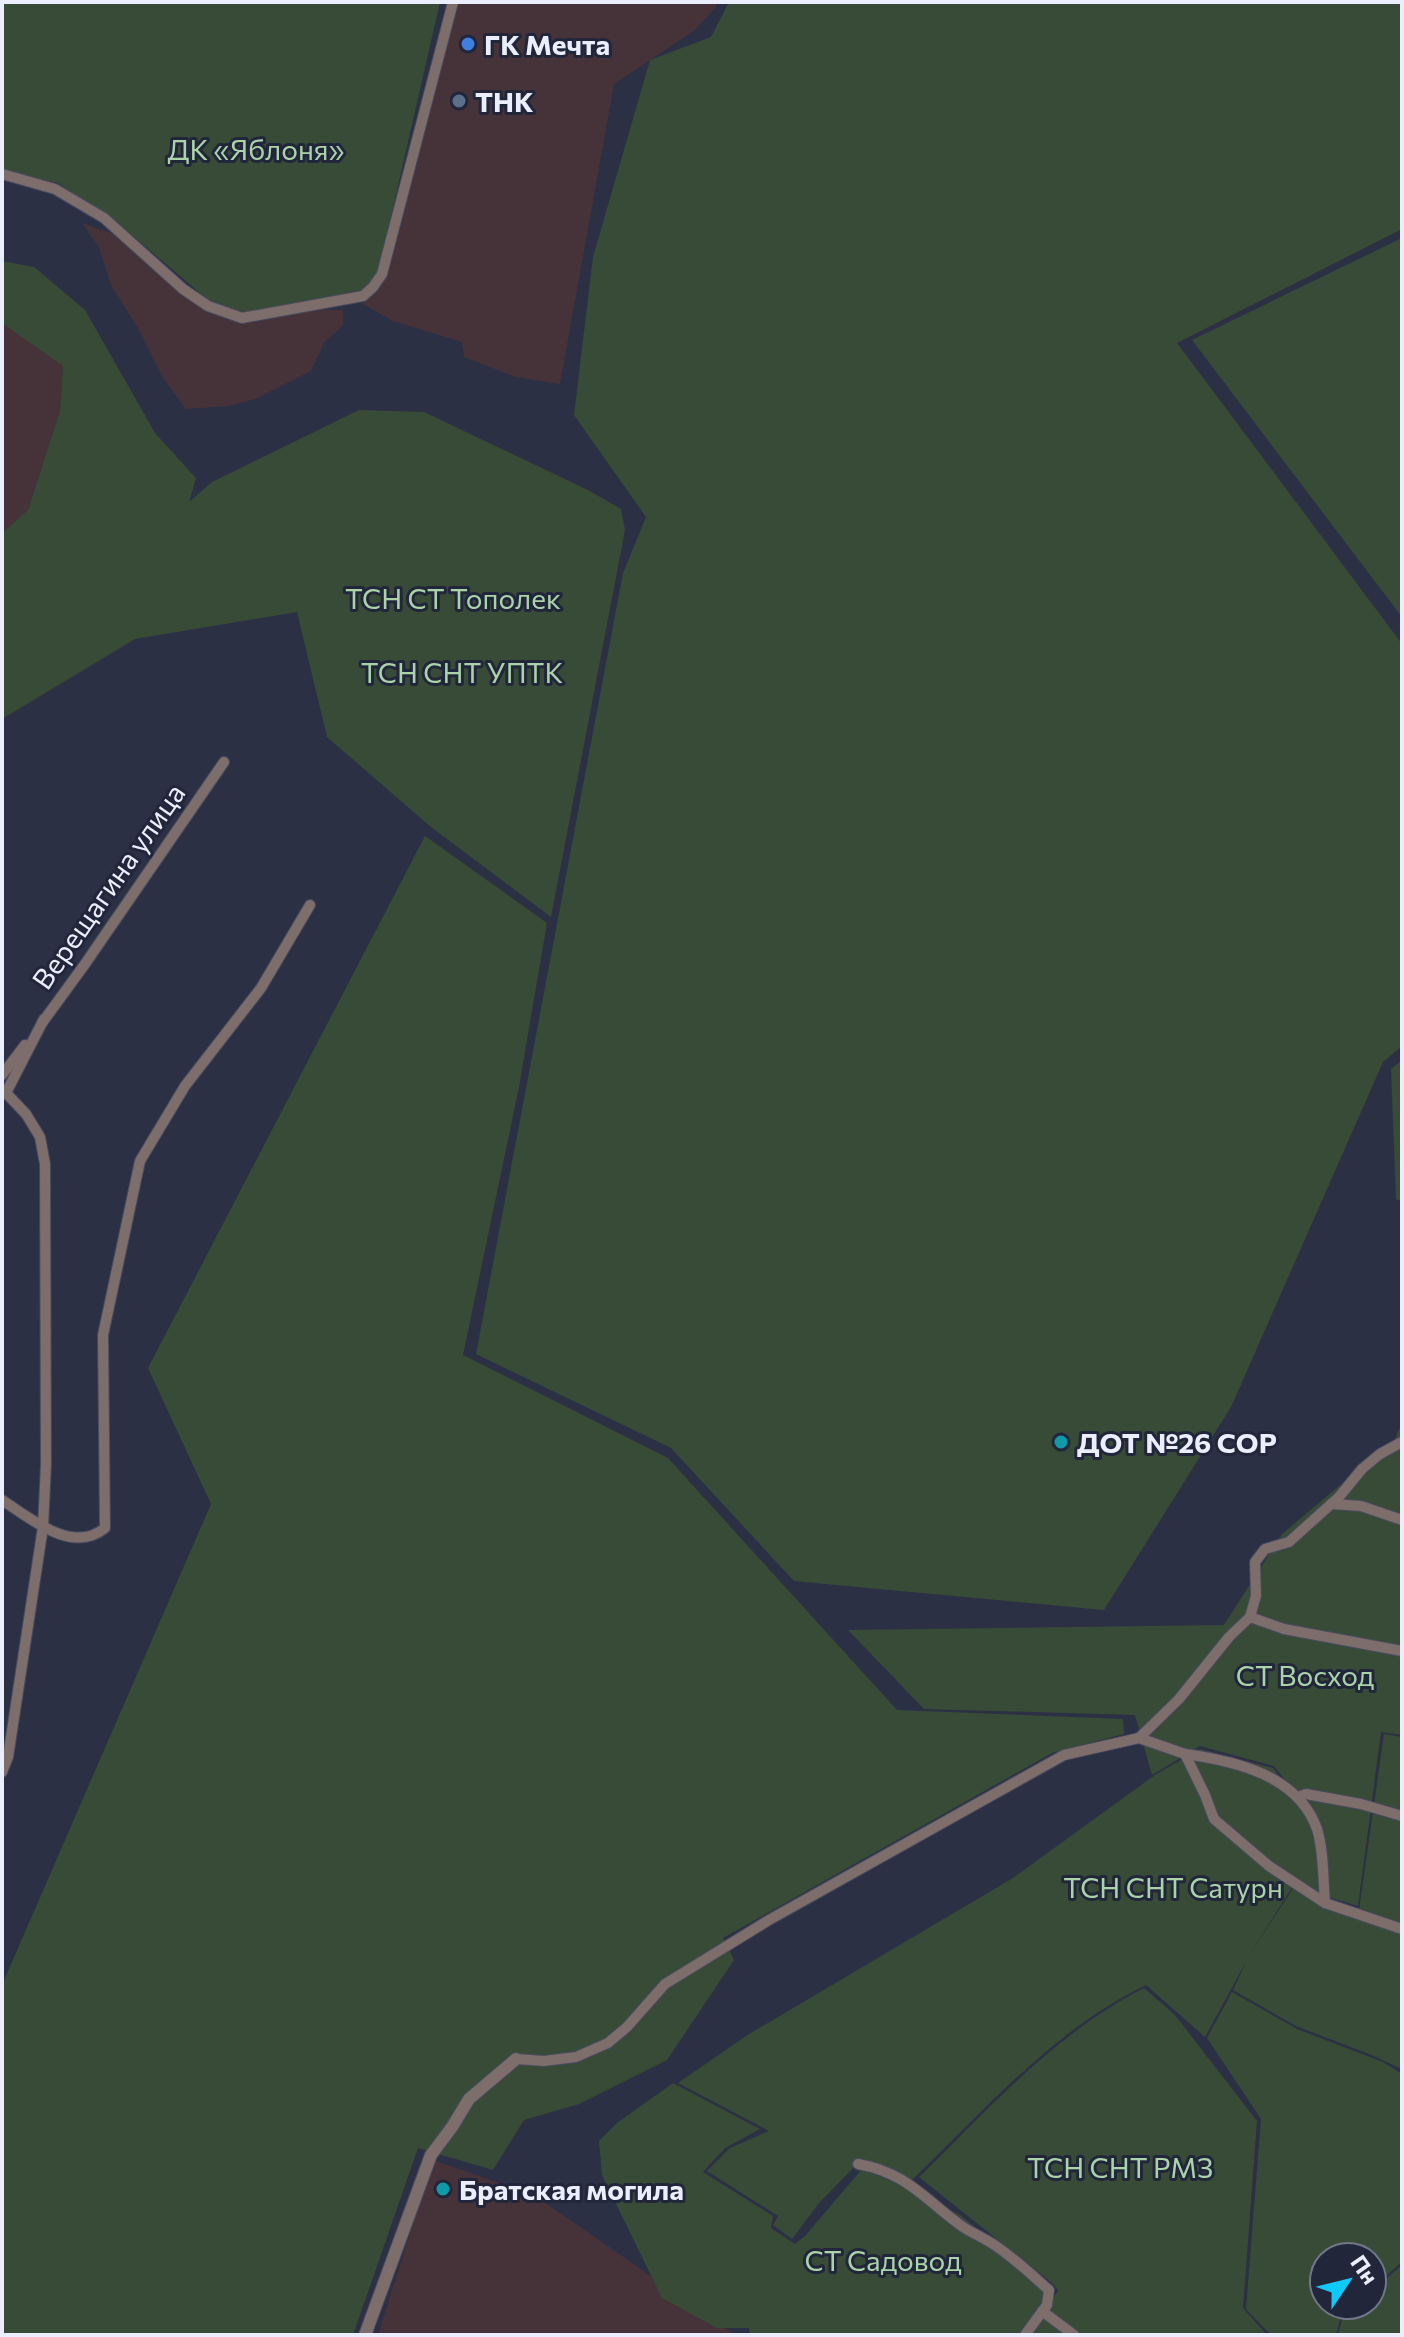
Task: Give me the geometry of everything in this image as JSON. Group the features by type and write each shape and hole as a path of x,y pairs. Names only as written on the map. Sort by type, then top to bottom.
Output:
{"street":[{"path":"2,174 55,189 104,218 183,289 208,306 242,318 363,296 382,274 453,2"},
{"name":"Верещагина улица","path":"2,1075 85,964 224,762"},
{"path":"2,1500 50,1532 81,1538 105,1528 103,1335 140,1161 185,1086 261,988 310,905"},
{"path":"2,1772 8,1757 43,1527 46,1464 45,1164 40,1137 26,1114 6,1093 44,1019"},
{"path":"365,2335 431,2155 469,2099 516,2059 544,2061 576,2057 608,2043 627,2027 665,1984 769,1920 1064,1755 1139,1738 1179,1699 1229,1637 1250,1617 1256,1596 1255,1562 1265,1549 1289,1542 1331,1504 1362,1469 1402,1442"},
{"path":"1331,1504 1361,1506 1402,1520"},
{"path":"1250,1617 1284,1629 1402,1651"},
{"path":"1139,1738 1185,1754 1221,1759 1262,1772 1298,1797 1320,1840 1325,1903"},
{"path":"1185,1754 1214,1819 1269,1866 1325,1903 1402,1929"},
{"path":"1298,1797 1306,1794 1361,1804 1402,1816"},
{"path":"858,2164 874,2167 909,2182 964,2228 1018,2262 1049,2290 1047,2305 1025,2335"},
{"path":"1042,2311 1074,2335"}],"shaded area":[{"name":"ГК Мечта","path":"451,2 717,2 695,30 614,84 560,384 516,377 464,357 462,342 393,321 363,304 381,281"},
{"path":"82,223 119,236 147,265 179,290 200,306 228,320 263,318 302,309 343,310 343,325 324,343 311,371 255,399 228,406 186,409 163,378 139,330 111,285 99,247"},
{"path":"2,323 63,365 60,411 28,510 2,533"},
{"path":"433,2160 534,2195 736,2335 378,2335"}],"green space":[{"name":"ДК «Яблоня»","path":"2,2 440,2 379,269 367,289 242,314 207,299 120,225 58,183 2,172"},
{"path":"729,2 1402,2 1402,229 1177,343 1402,644 1402,1046 1383,1062 1231,1407 1104,1610 794,1581 671,1448 476,1354 623,573 646,517 574,415 593,257 650,60 711,37"},
{"path":"1402,238 1402,617 1192,340"},
{"name":"ТСН СТ Тополек","path":"2,261 34,267 85,310 155,433 196,478 189,502 212,482 359,410 424,412 588,490 621,509 625,530 551,917 431,827 327,737 297,612 135,639 2,719 2,533 28,510 60,411 63,366 2,323"},
{"path":"425,836 547,923 519,1087 463,1355 668,1458 897,1710 1123,1719 1124,1734 1052,1753 723,1938 734,1960 667,2060 579,2104 524,2120 493,2170 418,2148 353,2335 2,2335 2,1985 211,1504 148,1368"},
{"path":"1402,1060 1402,1201 1396,1199 1391,1069"},
{"name":"СТ Восход","path":"1402,1422 1402,1735 1381,1732 1358,1906 1325,1896 1321,1827 1274,1766 1200,1746 1152,1775 1135,1715 924,1709 848,1630 1224,1625 1282,1534 1395,1439"},
{"path":"1384,1734 1402,1737 1402,1926 1359,1910"},
{"name":"ТСН СНТ Сатурн","path":"1200,1749 1273,1768 1319,1828 1323,1898 1295,1883 1248,1957 1294,1887 1402,1932 1402,2069 1296,2026 1233,1990 1247,1960 1205,2037 1146,1985 1112,2003 1050,2048 911,2181 858,2163 819,2203 792,2239 773,2225 778,2216 707,2171 730,2148 769,2131 678,2083 746,2036 1013,1878 1155,1775"},
{"name":"ТСН СНТ РМЗ","path":"1144,1988 1175,2015 1257,2121 1243,2308 1267,2335 1032,2335 1058,2290 919,2177 1053,2049 1112,2006"},
{"path":"1232,1992 1297,2029 1383,2062 1402,2074 1402,2262 1388,2274 1388,2241 1308,2241 1308,2321 1340,2321 1336,2335 1271,2335 1246,2309 1261,2119 1207,2038"},
{"name":"СТ Садовод","path":"673,2083 760,2129 725,2148 703,2172 773,2216 771,2228 795,2244 862,2169 903,2186 960,2215 1054,2290 1029,2335 750,2335 749,2328 717,2328 662,2298 602,2175 599,2141 617,2123"},
{"path":"1402,2265 1402,2335 1338,2335 1342,2321 1388,2321 1388,2277"}],"place":[{"name":"ГК Мечта","path":"468,44"},
{"name":"ТНК","path":"459,101"},
{"name":"ДОТ №26 СОР","path":"1061,1442"},
{"name":"Братская могила","path":"443,2189"}],"park label":[{"name":"ТСН СНТ УПТК","path":"462,672"}]}
